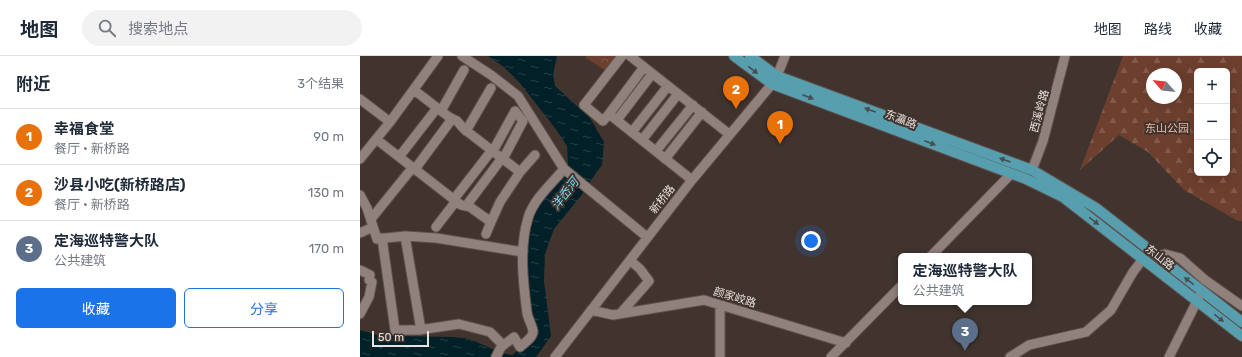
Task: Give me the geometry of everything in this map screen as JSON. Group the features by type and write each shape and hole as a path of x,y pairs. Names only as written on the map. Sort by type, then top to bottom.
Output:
{"main road":[{"name":"东瀛路","path":"734,56 774,80 1011,174 1064,193"},
{"name":"东瀛路","path":"750,56 774,80 1032,170 1064,193"},
{"name":"东山路","path":"1064,193 1096,208 1242,322"},
{"name":"东山路","path":"1064,193 1143,259 1242,336"}],"street":[{"path":"360,159 390,122 438,56"},
{"path":"462,56 491,75 518,96 564,169 584,187 647,237"},
{"path":"622,56 584,105 603,121 644,68"},
{"path":"630,56 729,134"},
{"name":"新桥路","path":"555,357 692,180 774,80 785,56"},
{"name":"西溪岭路","path":"1032,170 1044,141 1065,56"},
{"path":"399,157 439,110 464,70"},
{"path":"617,120 652,74"},
{"path":"632,132 668,86"},
{"path":"466,131 491,88"},
{"path":"414,90 439,110 457,121 466,131 520,172"},
{"path":"642,140 678,94"},
{"path":"360,99 390,122"},
{"path":"656,151 693,105"},
{"path":"436,227 492,150 515,112 523,121 502,158 466,206"},
{"path":"665,159 702,112"},
{"path":"609,114 692,180"},
{"path":"360,233 372,223 452,118"},
{"path":"376,139 455,200 470,207 491,222"},
{"path":"486,234 500,202 520,172 535,155"},
{"path":"496,357 502,346 514,337 520,347 531,338 533,331 527,312 523,252 524,235 528,216 541,197 564,169"},
{"path":"934,253 1011,174"},
{"path":"360,195 377,239 405,236 436,238 523,252"},
{"path":"405,236 421,330"},
{"path":"382,238 395,330 421,330 459,324 490,332 502,346"},
{"path":"1158,256 1165,254 1180,258 1205,280 1242,306"},
{"path":"1010,357 1029,345 1086,332 1111,310 1133,272 1143,259"},
{"path":"620,314 649,281 640,269 630,260"},
{"path":"360,270 370,275 369,280 372,282 369,297 360,314"},
{"path":"830,357 846,343 898,289"},
{"path":"1169,357 1202,291"},
{"name":"颜家峧路","path":"591,310 613,315 704,300 846,343"},
{"path":"720,305 720,357"}],"green space":[{"path":"586,56 618,56 606,71 586,58"},
{"name":"东山公园","path":"1123,56 1242,56 1242,221 1238,221 1184,190 1148,152 1119,135 1080,170"}],"water":[{"path":"488,56 557,56 553,75 555,86 590,118 604,142 602,165 589,183 568,165 567,146 519,82 504,67"},
{"name":"洋岙河","path":"564,176 584,192 554,229 545,254 544,281 551,336 536,357 499,357 501,353 512,355 533,338 525,267 528,228 537,207"},
{"path":"360,330 387,338 393,336 453,337 470,339 497,351 493,357 360,357"}],"place":[{"name":"沙县小吃(新桥路店)","path":"736,109"},
{"name":"幸福食堂","path":"780,144"},
{"name":"定海巡特警大队","path":"965,351"}]}
